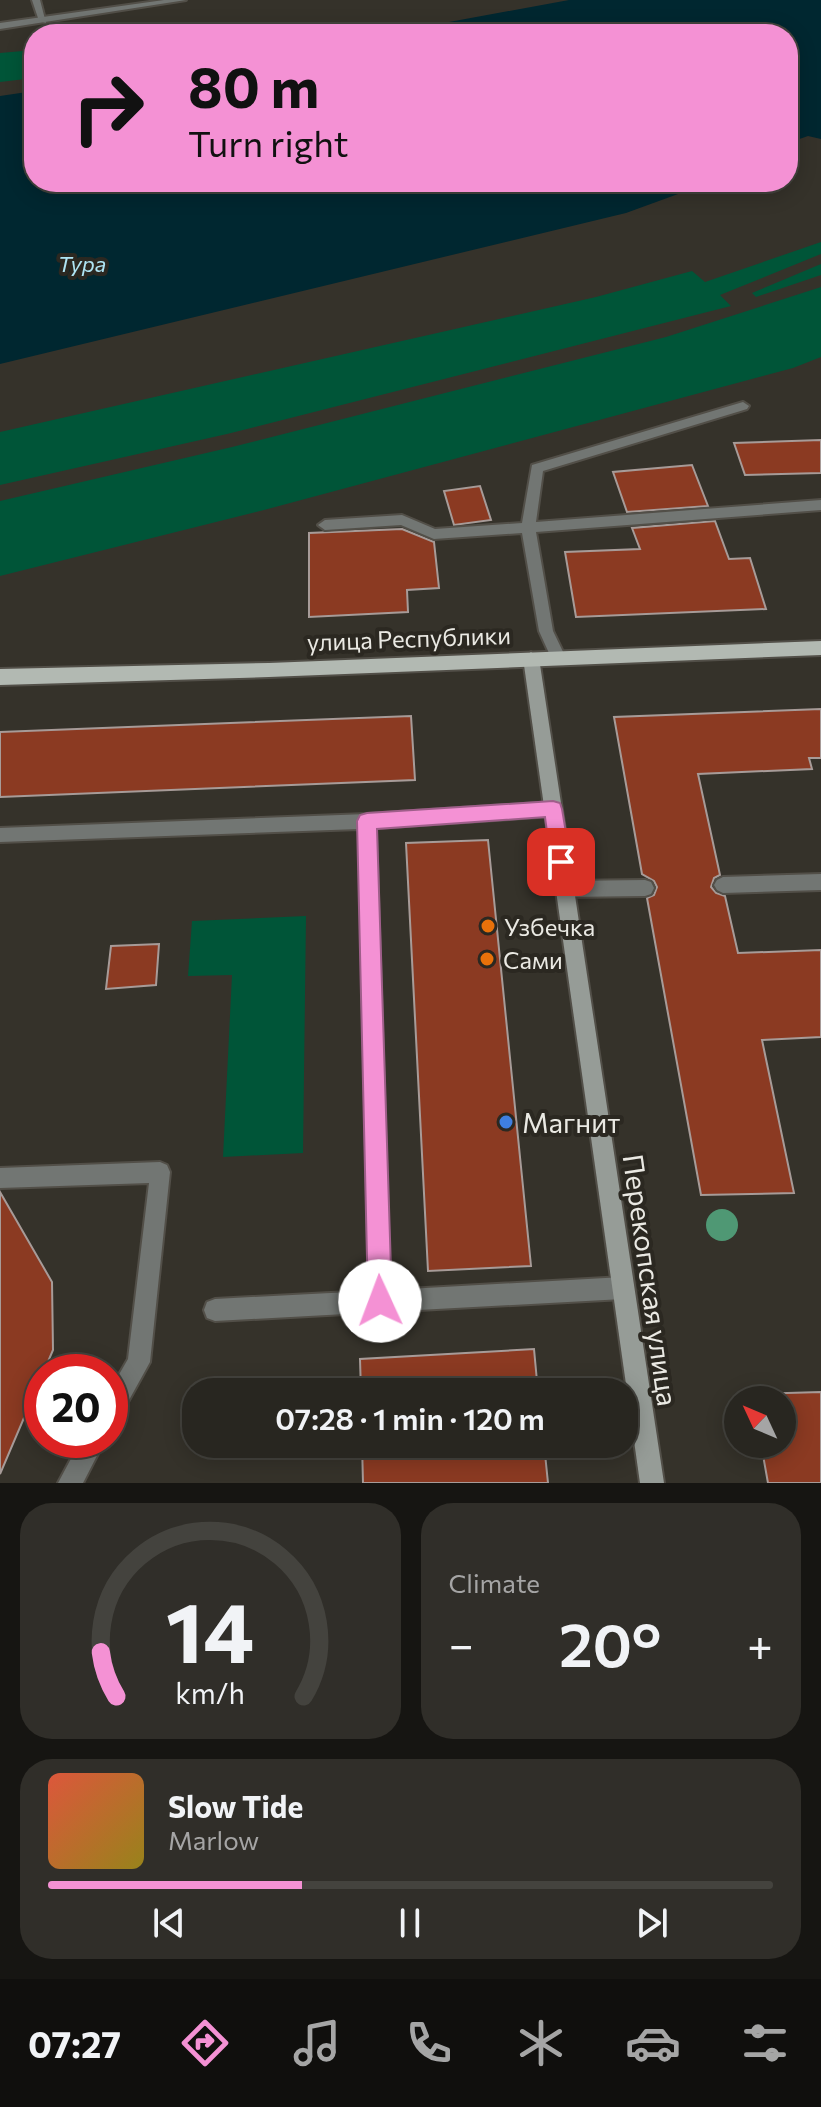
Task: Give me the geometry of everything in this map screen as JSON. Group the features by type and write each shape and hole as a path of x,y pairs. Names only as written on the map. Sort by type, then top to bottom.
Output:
{"main road":[{"name":"улица Республики","path":"0,677 269,670 821,648"}],"street":[{"path":"36,0 43,21"},
{"path":"0,26 182,0"},
{"path":"558,658 546,631 528,528 537,468 743,406"},
{"path":"325,525 402,520 434,534 821,505"},
{"name":"Перекопская улица","path":"531,658 652,1483"},
{"path":"0,835 367,821 553,809"},
{"path":"367,821 380,1301"},
{"path":"723,885 821,882"},
{"path":"565,889 645,888"},
{"path":"0,1178 160,1172 139,1362 128,1381"},
{"path":"215,1310 623,1288"},
{"path":"70,1483 84,1458"}],"green space":[{"path":"24,51 24,79 0,82 0,53"},
{"path":"821,242 821,254 720,295 731,306 227,434 0,485 0,432 596,297 692,271 705,282"},
{"path":"821,264 821,275 756,297 752,293"},
{"path":"821,287 821,357 793,368 264,510 0,576 0,501 232,447 666,337"},
{"path":"306,916 303,1153 223,1157 232,975 188,976 192,921"}],"water":[{"path":"569,0 821,0 821,139 808,136 798,140 798,24 438,24"},
{"name":"Тура","path":"24,92 24,192 684,192 626,213 0,364 0,96"}],"building":[{"path":"821,440 821,473 745,475 734,443"},
{"path":"692,465 708,506 627,512 613,472"},
{"path":"480,486 491,520 454,525 444,491"},
{"path":"715,521 729,559 750,558 766,609 576,617 565,552 640,549 632,528"},
{"path":"402,529 434,542 439,588 407,590 408,612 309,617 309,533"},
{"path":"821,709 821,758 809,758 812,769 698,774 720,875 714,878 711,887 725,896 738,953 821,950 821,1037 762,1040 794,1193 701,1195 647,898 654,895 657,887 654,881 642,874 614,717"},
{"path":"411,716 415,780 0,797 0,732"},
{"path":"488,840 531,1266 428,1271 406,843"},
{"path":"159,944 156,985 106,989 111,946"},
{"path":"0,1192 52,1282 53,1350 51,1354 24,1354 24,1418 0,1474"},
{"path":"534,1349 537,1378 361,1378 360,1359"},
{"path":"821,1392 821,1483 768,1483 764,1458 796,1458 796,1393"},
{"path":"362,1458 545,1458 548,1483 363,1483"}],"place":[{"name":"Узбечка","path":"488,926"},
{"name":"Сами","path":"487,959"},
{"name":"Магнит","path":"506,1122"}],"route":[{"path":"380,1301 367,821 553,809 561,862"}]}
